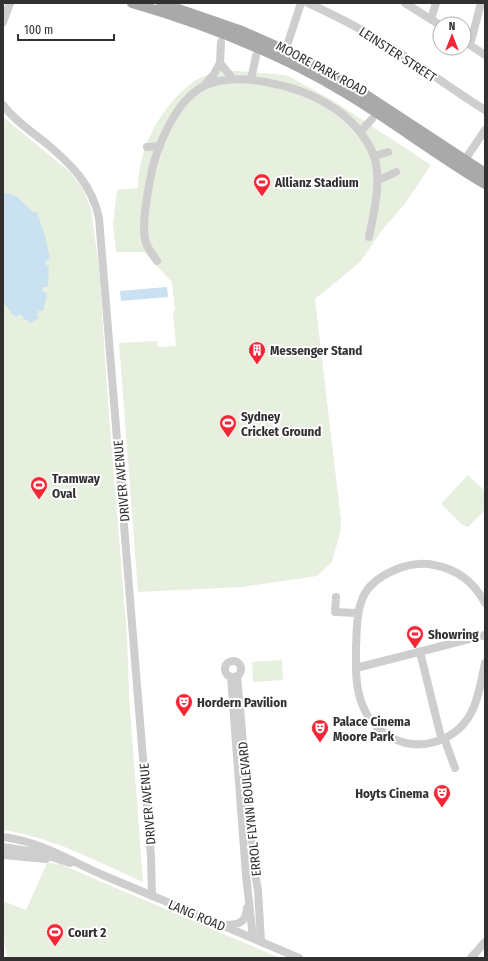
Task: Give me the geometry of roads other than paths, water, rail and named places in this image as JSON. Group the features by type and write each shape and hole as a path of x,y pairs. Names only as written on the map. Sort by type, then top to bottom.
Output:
{"main road":[{"name":"MOORE PARK ROAD","path":"132,3 146,5 284,55"},
{"name":"MOORE PARK ROAD","path":"161,3 242,31 284,55 462,165 485,184"},
{"name":"MOORE PARK ROAD","path":"462,165 485,173"}],"street":[{"path":"3,22 10,3"},
{"path":"284,55 301,3"},
{"name":"LEINSTER STREET","path":"308,3 350,23 408,58 462,96 485,110"},
{"path":"405,3 431,19 436,3"},
{"path":"472,29 481,3"},
{"path":"157,261 146,243 145,213 150,176 160,146 175,115 186,101 204,86 214,74 220,63 221,42"},
{"path":"472,46 485,55"},
{"path":"251,79 256,56"},
{"path":"220,63 232,79"},
{"path":"204,86 232,79 251,79 303,93 328,104 347,118 360,132 374,156 377,171 376,198 369,237"},
{"name":"DRIVER AVENUE","path":"3,105 21,124 75,169 91,194 99,218 151,857 152,896"},
{"path":"360,132 372,120"},
{"path":"462,165 485,130"},
{"path":"147,147 160,146"},
{"path":"374,156 388,152"},
{"path":"377,181 396,172"},
{"path":"485,603 475,587 455,572 443,567 428,564 414,565 388,573 374,583 364,595 357,613 356,668 361,702 377,728 391,738 403,743 432,743 441,736 456,731 472,712 476,705 485,663"},
{"path":"336,597 335,612 357,613"},
{"path":"356,668 485,635"},
{"path":"420,652 441,736 455,768"},
{"name":"ERROL FLYNN BOULEVARD","path":"253,938 248,895 234,677 254,874 258,890 261,942"},
{"name":"LANG ROAD","path":"3,837 40,845 95,872 299,958"},
{"name":"LANG ROAD","path":"3,847 33,851 95,872"},
{"path":"3,855 63,861"},
{"path":"220,924 236,925 242,922 246,916 248,895"},
{"path":"471,958 485,942"}],"water":[{"path":"3,192 16,196 33,212 37,212 45,236 50,259 45,261 46,265 49,266 48,287 43,287 42,291 47,294 43,311 38,311 37,314 39,318 30,323 20,314 18,316 14,316 3,302"},
{"path":"167,287 168,297 121,301 120,291"}],"place":[{"name":"Allianz Stadium","path":"262,197"},
{"name":"Messenger Stand","path":"257,365"},
{"name":"Sydney Cricket Ground","path":"228,438"},
{"name":"Tramway Oval","path":"39,500"},
{"name":"Showring","path":"415,649"},
{"name":"Hordern Pavilion","path":"184,717"},
{"name":"Palace Cinema Moore Park","path":"320,743"},
{"name":"Hoyts Cinema","path":"442,808"},
{"name":"Court 2","path":"55,947"}]}
